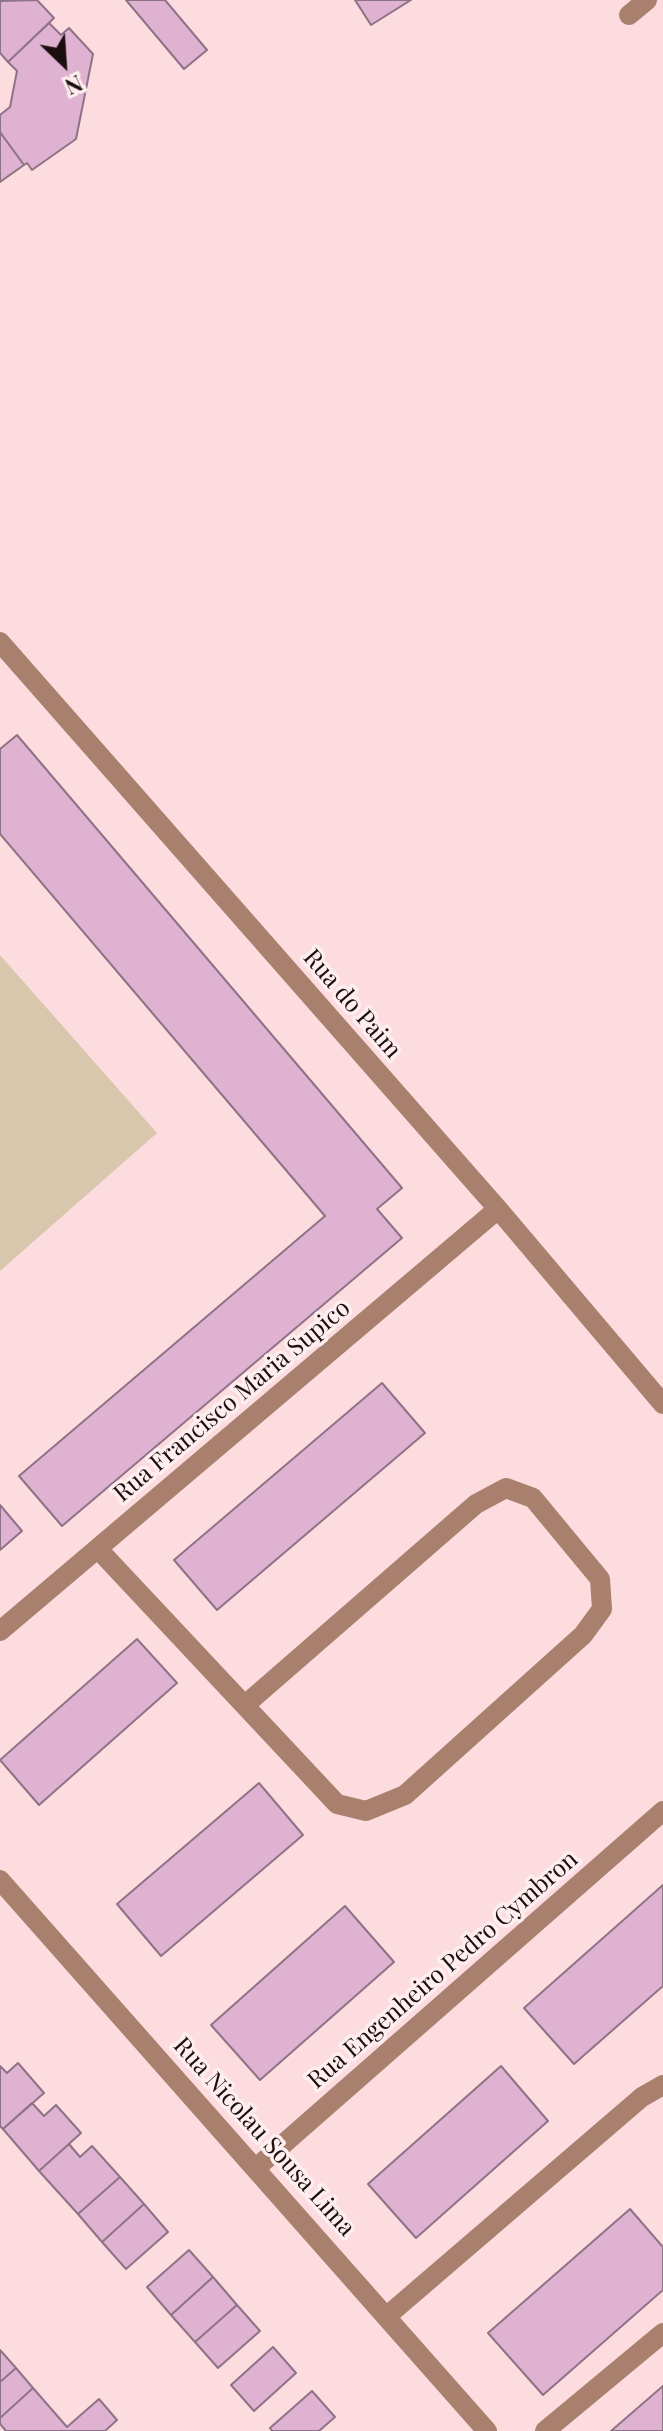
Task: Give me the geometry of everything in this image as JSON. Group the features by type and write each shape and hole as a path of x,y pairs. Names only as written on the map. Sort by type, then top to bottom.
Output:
{"street":[{"path":"629,15 647,0"},
{"name":"Rua do Paim","path":"0,642 498,1209 663,1404"},
{"name":"Rua Francisco Maria Supico","path":"0,1631 498,1209"},
{"path":"98,1549 337,1804 366,1811 405,1795 583,1635 602,1609 600,1579 533,1498 506,1488 476,1504 245,1705"},
{"name":"Rua Engenheiro Pedro Cymbron","path":"256,2168 663,1811"},
{"name":"Rua Nicolau Sousa Lima","path":"0,1880 487,2431"},
{"path":"387,2316 642,2097 663,2085"},
{"path":"545,2431 663,2333"}],"shaded area":[{"path":"0,955 157,1133 0,1271"}],"building":[{"path":"37,0 54,18 8,62 0,53 0,1"},
{"path":"126,0 165,0 207,50 184,69"},
{"path":"355,0 411,0 371,25"},
{"path":"49,23 61,35 69,28 93,54 76,139 32,170 27,163 24,165 0,132 0,115 10,107 17,71 8,62"},
{"path":"0,132 24,165 0,182"},
{"path":"17,735 402,1188 377,1209 402,1238 62,1526 19,1476 325,1216 0,834 0,749"},
{"path":"382,1383 425,1433 217,1610 174,1560"},
{"path":"0,1505 22,1531 0,1550"},
{"path":"137,1639 177,1683 39,1805 0,1760"},
{"path":"259,1783 303,1835 161,1956 117,1904"},
{"path":"663,1885 663,1986 574,2064 524,2008"},
{"path":"345,1906 394,1962 260,2080 211,2025"},
{"path":"18,2063 44,2093 3,2129 0,2126 0,2066 7,2073"},
{"path":"501,2066 548,2121 416,2238 368,2184"},
{"path":"32,2103 44,2116 56,2105 81,2133 39,2171 3,2129"},
{"path":"69,2144 80,2157 92,2146 120,2177 78,2214 39,2171"},
{"path":"120,2177 144,2204 102,2242 78,2214"},
{"path":"144,2204 168,2232 126,2269 102,2242"},
{"path":"630,2209 663,2247 663,2290 543,2395 488,2333"},
{"path":"189,2250 213,2277 171,2315 147,2287"},
{"path":"213,2277 237,2305 195,2342 171,2315"},
{"path":"237,2305 260,2331 218,2368 195,2342"},
{"path":"273,2347 296,2373 254,2411 231,2385"},
{"path":"0,2350 16,2368 0,2382"},
{"path":"16,2368 33,2388 0,2418 0,2382"},
{"path":"663,2386 663,2431 611,2431"},
{"path":"33,2388 67,2427 99,2399 117,2420 105,2431 6,2431 0,2424 0,2418"},
{"path":"312,2391 335,2417 319,2431 272,2431 270,2428"}]}
